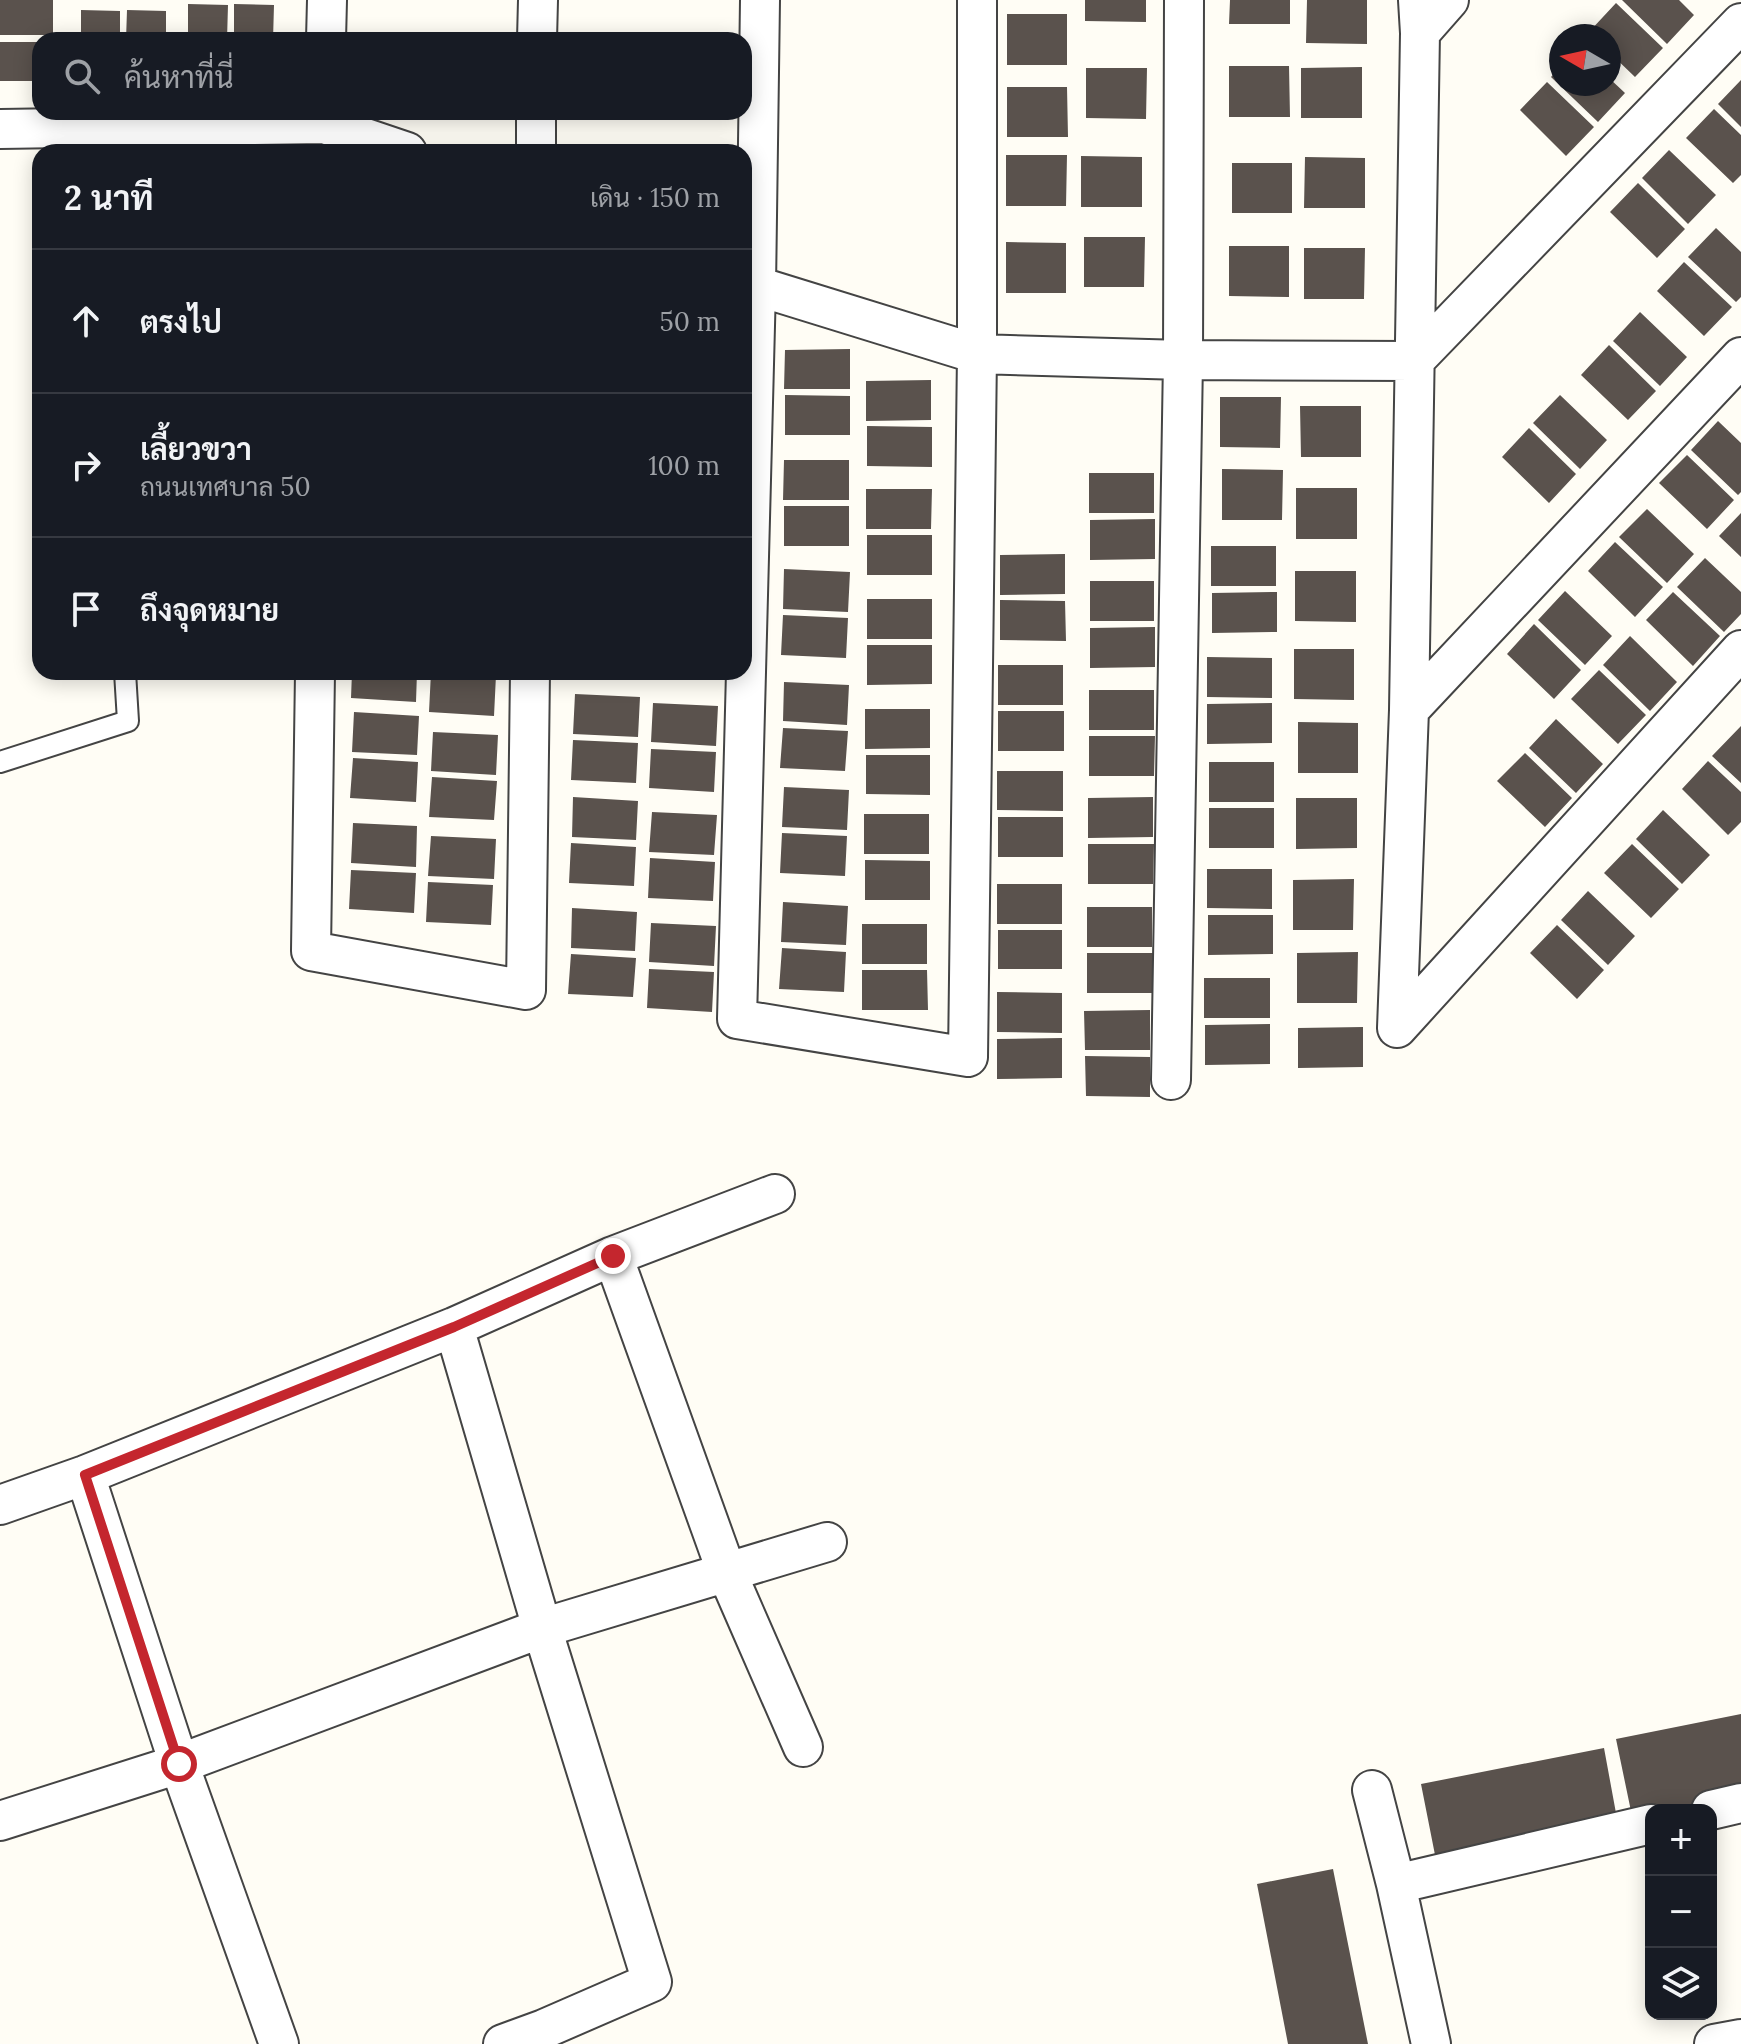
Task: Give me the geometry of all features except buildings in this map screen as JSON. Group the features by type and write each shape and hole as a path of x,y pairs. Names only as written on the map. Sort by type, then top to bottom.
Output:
{"street":[{"path":"326,32 327,0"},
{"path":"537,32 538,0"},
{"path":"752,228 760,0"},
{"path":"743,680 737,1019 968,1057 977,354 977,0"},
{"path":"1171,1080 1183,360 1184,0"},
{"path":"1449,0 1419,16 1409,710 1397,1028 1741,650"},
{"path":"752,286 977,354 1183,360 1414,361 1741,23"},
{"path":"536,120 536,144"},
{"path":"0,129 324,129 378,144"},
{"path":"1409,710 1741,357"},
{"path":"315,680 311,951 526,990 530,680"},
{"path":"0,1505 85,1475 454,1327 613,1256 775,1194"},
{"path":"613,1256 727,1573 803,1747"},
{"path":"454,1327 542,1628 652,1982 546,2037 503,2044"},
{"path":"85,1475 179,1764 279,2044"},
{"path":"0,1821 179,1764 542,1628 827,1542"},
{"path":"1372,1790 1431,2044"},
{"path":"1717,1809 1741,1803"},
{"path":"1396,1884 1645,1825"},
{"path":"1714,2044 1741,2039"}],"lane":[{"path":"0,762 128,721 125,680"}],"route":[{"path":"179,1764 85,1475 454,1327 613,1256"}]}
